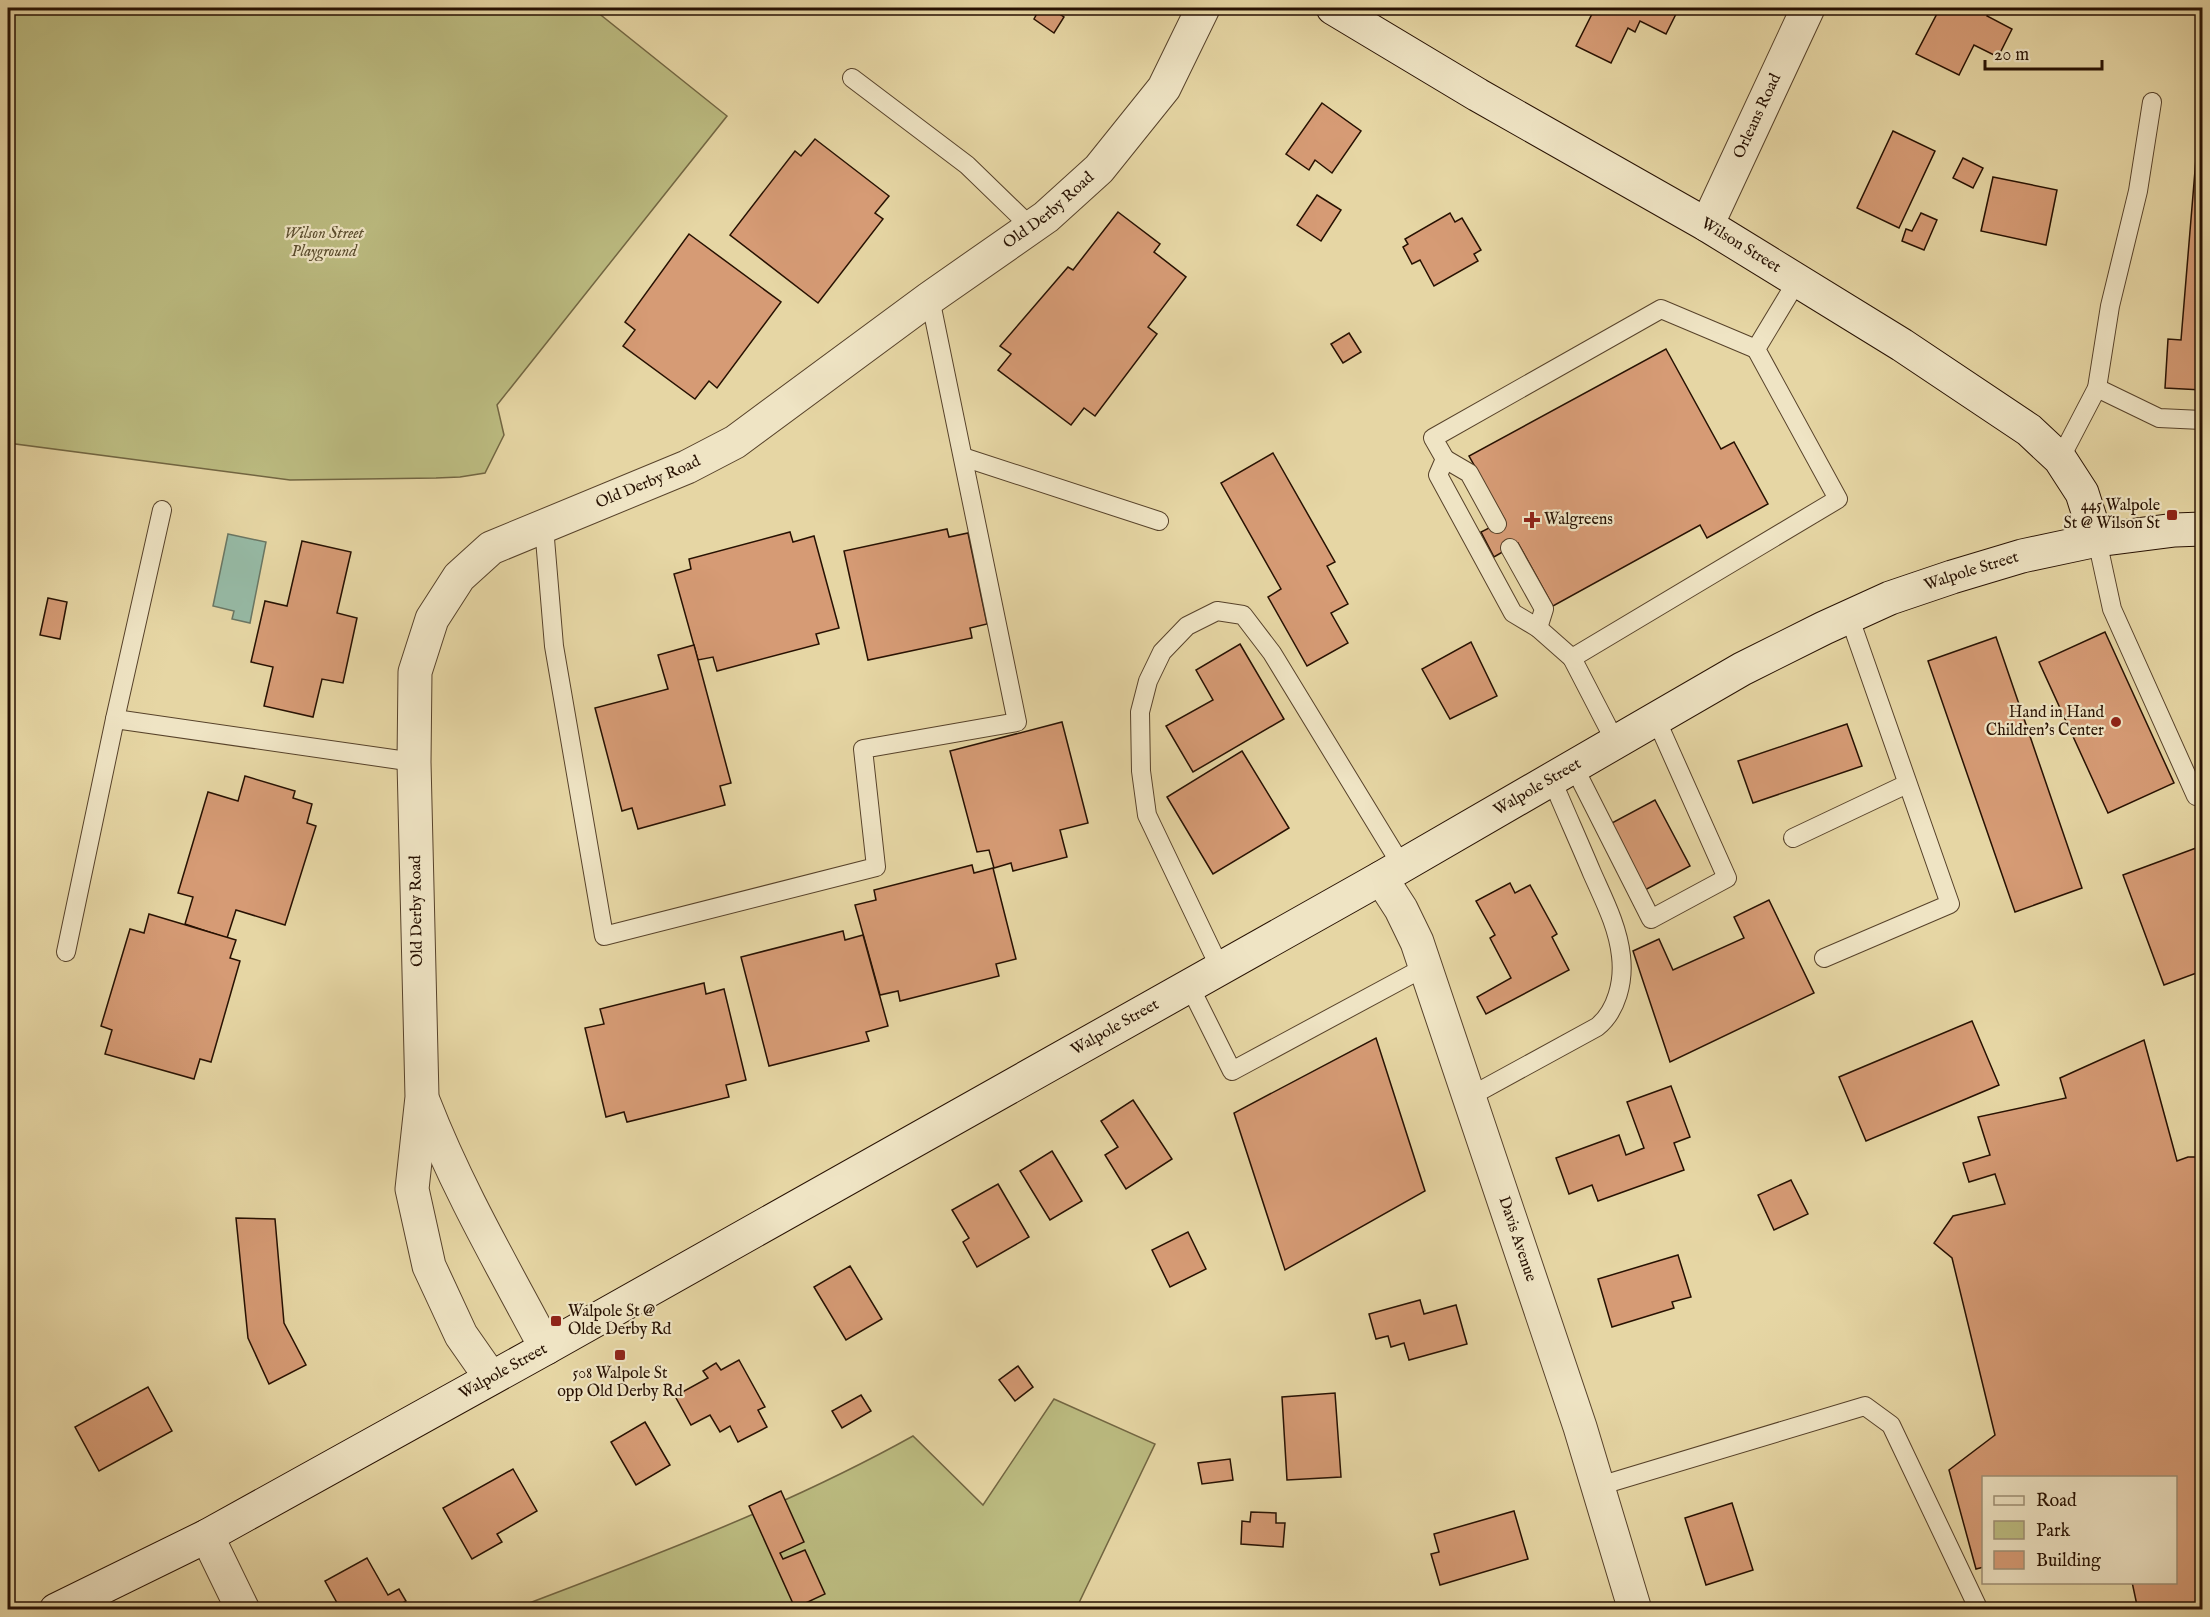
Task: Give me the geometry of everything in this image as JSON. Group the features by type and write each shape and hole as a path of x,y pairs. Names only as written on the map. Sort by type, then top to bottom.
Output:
{"street":[{"name":"Old Derby Road","path":"491,1378 461,1335 429,1266 412,1189 422,1097 414,762 415,672 432,619 459,577 491,548 687,467 735,442 930,298 1032,228 1099,169 1164,88 1203,8"},
{"name":"Wilson Street","path":"1333,8 1707,225 1972,391 2030,430 2060,459 2082,493 2097,540"},
{"name":"Orleans Road","path":"1707,225 1808,8"},
{"name":"Walpole Street","path":"56,1610 207,1536 491,1378 1391,872 1742,669 1849,616 1890,598 1952,576 2022,556 2097,540 2175,530 2202,529"},
{"name":"Davis Avenue","path":"1391,872 1401,909 1417,942 1599,1486 1635,1610"},
{"name":"Old Derby Road","path":"422,1097 441,1147 463,1193 546,1347"},
{"path":"207,1536 243,1610"}],"lane":[{"path":"852,78 967,165 1032,228"},
{"path":"2060,459 2097,388 2110,306 2138,191 2152,102"},
{"path":"1756,349 1797,280"},
{"path":"544,527 554,646 604,936 876,867 863,749 1017,722 930,298"},
{"path":"1497,524 1469,473 1445,459 1433,438 1661,309 1756,349 1838,499 1572,658"},
{"path":"2097,388 2159,418 2202,420"},
{"path":"963,457 1159,521"},
{"path":"1445,459 1438,475 1513,613 1538,628 1572,658 1615,741"},
{"path":"66,952 162,510"},
{"path":"2097,540 2112,609 2196,796"},
{"path":"1510,548 1544,609 1538,628"},
{"path":"1220,968 1147,815 1141,771 1140,712 1148,681 1162,652 1187,626 1217,611 1243,615 1272,653 1391,872"},
{"path":"1824,958 1950,904 1849,616"},
{"path":"115,718 414,762"},
{"path":"1563,774 1651,920 1727,878 1656,719"},
{"path":"1469,1097 1597,1027 1607,1019 1615,1002 1620,979 1621,957 1617,934 1563,774"},
{"path":"1793,838 1908,784"},
{"path":"1189,985 1232,1071 1425,967"},
{"path":"1599,1486 1865,1406 1891,1425 1979,1610"}],"green space":[{"name":"Wilson Street Playground","path":"8,8 592,8 727,116 497,405 504,435 485,473 436,478 290,480 8,443"},
{"path":"1054,1399 1155,1444 1076,1609 525,1610 524,1605 672,1548 770,1507 913,1436 983,1505"}],"shaded area":[{"path":"228,534 266,542 250,623 232,619 234,611 213,606"}],"building":[{"path":"1040,8 1062,8 1058,13 1064,17 1054,33 1034,19"},
{"path":"1595,8 1629,10 1630,8 1679,8 1666,34 1640,21 1635,32 1628,28 1611,63 1576,46"},
{"path":"1940,8 1991,8 1987,16 2012,29 1998,57 1974,45 1959,75 1916,54"},
{"path":"2202,86 2202,390 2165,388 2168,339 2181,340"},
{"path":"1322,103 1361,131 1332,173 1315,160 1309,170 1286,154"},
{"path":"1893,131 1935,151 1899,228 1857,208"},
{"path":"815,139 889,196 875,213 883,219 818,303 730,235 795,151 801,156"},
{"path":"1963,158 1983,168 1973,188 1953,178"},
{"path":"1993,177 2057,190 2046,245 1981,231"},
{"path":"1317,195 1341,210 1321,241 1297,225"},
{"path":"1118,212 1160,244 1154,252 1186,277 1148,327 1157,334 1095,416 1084,408 1071,425 998,370 1011,354 1000,346 1068,267 1073,270"},
{"path":"1450,213 1455,222 1462,218 1481,250 1474,254 1478,261 1434,286 1420,260 1412,264 1403,247 1408,244 1405,239"},
{"path":"1921,213 1937,220 1924,250 1902,241 1906,229 1912,231"},
{"path":"689,234 781,302 717,388 709,381 695,399 623,346 635,330 625,322"},
{"path":"1349,333 1361,352 1343,363 1331,344"},
{"name":"Walgreens","path":"1666,349 1721,449 1734,442 1768,504 1707,538 1700,525 1553,606 1518,543 1494,557 1481,532 1505,520 1469,456"},
{"path":"1273,453 1335,562 1327,566 1348,604 1331,613 1348,643 1307,666 1268,597 1281,589 1221,483"},
{"path":"947,529 949,537 968,533 987,624 970,628 972,638 868,660 844,551"},
{"path":"790,532 793,542 814,536 839,628 816,634 819,644 717,671 713,657 698,660 674,574 691,569 689,559"},
{"path":"302,541 351,552 337,613 357,618 343,683 322,679 313,717 264,706 273,667 251,662 265,601 287,606"},
{"path":"48,598 67,602 60,639 40,635"},
{"path":"2105,632 2174,783 2108,813 2039,662"},
{"path":"1996,637 2082,888 2015,912 1928,661"},
{"path":"1471,642 1497,696 1450,719 1422,669"},
{"path":"1240,644 1284,719 1193,772 1166,726 1213,700 1196,670"},
{"path":"694,645 731,783 720,786 725,805 638,829 632,808 622,811 595,708 668,689 658,655"},
{"path":"1062,722 1088,823 1060,830 1067,857 1013,871 1011,863 994,868 989,850 977,852 950,751"},
{"path":"1847,724 1862,766 1753,803 1738,761"},
{"path":"1242,751 1289,828 1213,874 1167,797"},
{"path":"245,776 295,791 293,798 312,804 307,823 316,826 285,925 236,910 227,938 185,924 193,897 178,893 208,792 238,801"},
{"path":"1655,800 1690,866 1645,890 1610,824"},
{"path":"2196,848 2202,865 2202,971 2164,985 2123,875"},
{"path":"972,865 974,873 993,868 1016,959 996,964 999,976 900,1001 898,991 880,995 855,905 876,900 874,890"},
{"path":"1510,883 1515,893 1530,885 1557,934 1552,937 1569,970 1486,1014 1477,997 1511,978 1490,938 1495,935 1476,901"},
{"path":"1769,900 1814,993 1670,1062 1633,951 1659,939 1673,970 1744,938 1734,917"},
{"path":"149,914 236,940 230,958 240,961 211,1062 200,1059 194,1079 105,1054 112,1030 101,1026 130,929 144,933"},
{"path":"843,931 845,940 863,935 888,1026 866,1032 869,1041 769,1066 741,957"},
{"path":"704,983 706,994 724,989 746,1080 726,1085 729,1097 627,1122 624,1112 606,1117 585,1028 604,1024 600,1009"},
{"path":"1972,1021 1999,1085 1866,1141 1839,1077"},
{"path":"1376,1038 1425,1191 1285,1270 1234,1113"},
{"path":"2144,1040 2177,1161 2188,1157 2197,1157 2202,1160 2202,1610 2138,1610 2132,1584 2177,1584 2177,1476 1982,1476 1982,1568 1976,1569 1949,1470 1995,1435 1952,1258 1934,1243 1953,1216 2005,1204 1995,1174 1969,1182 1963,1163 1990,1155 1978,1117 2066,1098 2060,1078"},
{"path":"1671,1086 1690,1137 1674,1143 1684,1170 1598,1201 1592,1185 1569,1194 1556,1158 1619,1135 1626,1155 1644,1148 1627,1102"},
{"path":"1133,1100 1172,1159 1126,1189 1105,1155 1118,1147 1101,1121"},
{"path":"1052,1151 1082,1201 1050,1220 1020,1171"},
{"path":"1791,1180 1808,1214 1774,1230 1758,1195"},
{"path":"998,1184 1029,1237 977,1267 963,1242 969,1238 952,1210"},
{"path":"236,1218 275,1219 284,1323 306,1365 269,1384 248,1338"},
{"path":"1188,1232 1206,1269 1170,1287 1152,1250"},
{"path":"1678,1255 1691,1297 1672,1302 1674,1308 1612,1327 1598,1279"},
{"path":"850,1266 882,1319 846,1340 814,1287"},
{"path":"1420,1300 1424,1314 1456,1305 1467,1344 1409,1360 1404,1343 1391,1347 1388,1336 1376,1339 1369,1314"},
{"path":"739,1360 765,1407 758,1410 767,1427 738,1442 730,1426 720,1432 710,1415 691,1425 675,1396 708,1378 703,1371 716,1363 721,1370"},
{"path":"1018,1366 1033,1387 1015,1401 999,1380"},
{"path":"148,1387 172,1431 99,1471 75,1427"},
{"path":"1335,1393 1341,1477 1287,1480 1282,1397"},
{"path":"861,1395 871,1411 842,1428 832,1411"},
{"path":"645,1422 670,1465 636,1485 611,1442"},
{"path":"1230,1459 1233,1480 1202,1484 1198,1463"},
{"path":"513,1469 537,1511 497,1534 502,1542 472,1559 443,1508"},
{"path":"781,1491 804,1542 780,1553 783,1559 805,1550 825,1594 795,1608 749,1506"},
{"path":"1732,1503 1753,1570 1706,1585 1685,1518"},
{"path":"1514,1511 1528,1559 1440,1585 1431,1554 1439,1552 1434,1534"},
{"path":"1251,1512 1276,1513 1276,1523 1285,1523 1283,1547 1241,1544 1242,1521 1250,1522"},
{"path":"367,1558 388,1595 399,1589 406,1601 391,1610 341,1610 325,1581"}],"place":[{"name":"445 Walpole St @ Wilson St","path":"2172,515"},
{"name":"Walgreens","path":"1532,520"},
{"name":"Hand in Hand Children's Center","path":"2116,722"},
{"name":"Walpole St @ Olde Derby Rd","path":"556,1321"},
{"name":"508 Walpole St opp Old Derby Rd","path":"620,1355"}]}
